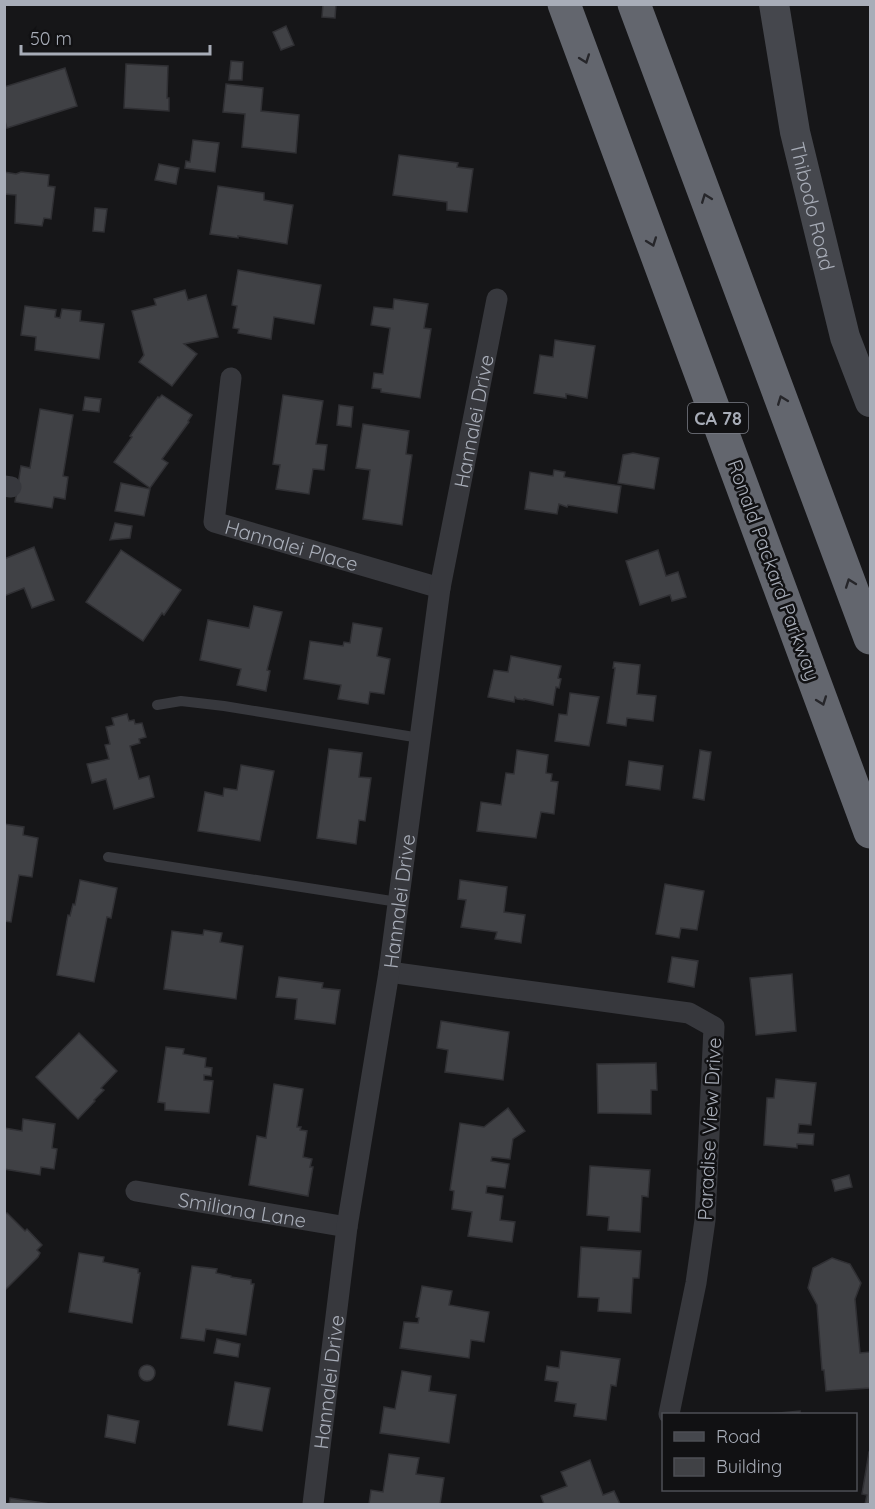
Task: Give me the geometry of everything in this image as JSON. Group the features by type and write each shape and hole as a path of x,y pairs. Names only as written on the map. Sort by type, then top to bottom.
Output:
{"highway":[{"name":"Ronald Packard Parkway","path":"564,4 870,832"},
{"path":"634,4 870,638"}],"street":[{"name":"Thibodo Road","path":"774,4 795,132 845,337 870,402"},
{"name":"Hannalei Drive","path":"313,1504 347,1227 388,972 440,588 497,299"},
{"name":"Hannalei Place","path":"231,378 214,522 440,588"},
{"name":"Paradise View Drive","path":"388,972 689,1013 714,1027 705,1220 696,1283 669,1413"},
{"name":"Smiliana Lane","path":"136,1191 347,1227"}],"lane":[{"path":"157,705 181,701 224,706 420,738"},
{"path":"108,857 398,902"}],"building":[{"path":"323,4 336,4 335,18 322,17"},
{"path":"286,26 294,45 281,50 273,32"},
{"path":"231,61 243,62 242,80 229,80"},
{"path":"126,64 168,66 169,111 124,108"},
{"path":"65,68 77,106 7,128 4,118 4,87"},
{"path":"226,84 263,88 261,111 299,115 296,153 242,147 245,114 223,112"},
{"path":"193,140 219,143 215,172 185,168 186,161 190,162"},
{"path":"399,155 458,163 457,167 473,169 467,212 447,210 447,202 393,195"},
{"path":"159,164 179,168 176,184 155,180"},
{"path":"4,172 49,175 48,186 55,187 51,219 44,218 42,226 15,223 16,195 4,194"},
{"path":"218,186 264,193 264,200 293,205 287,244 210,234"},
{"path":"95,208 107,209 104,232 93,231"},
{"path":"238,270 321,285 314,324 274,317 271,339 238,333 239,329 233,328 237,306 232,305"},
{"path":"185,290 188,300 206,295 218,337 184,344 197,354 172,386 139,362 144,355 132,311 156,305 154,299"},
{"path":"394,299 428,304 424,328 431,329 420,398 381,392 381,389 372,388 374,373 383,374 390,328 371,325 374,307 393,309"},
{"path":"25,306 56,310 55,317 60,318 62,309 81,311 80,321 104,324 99,359 35,350 36,337 21,335"},
{"path":"555,340 595,346 587,398 566,394 566,398 534,393 540,355 553,357"},
{"path":"162,395 192,415 162,459 168,463 150,488 114,462 132,437 130,436 158,397"},
{"path":"283,395 323,401 316,444 327,445 324,470 313,469 309,494 276,489 280,465 273,464"},
{"path":"85,397 101,399 99,412 83,410"},
{"path":"339,405 353,407 351,427 337,425"},
{"path":"40,409 73,415 63,476 68,477 65,499 54,497 52,508 15,502 21,466 30,468"},
{"path":"363,424 409,431 406,454 412,455 402,525 363,519 370,470 356,468"},
{"path":"633,453 659,458 654,489 618,483 623,455"},
{"path":"554,470 565,472 564,477 621,486 617,513 559,504 557,514 525,509 530,472 553,476"},
{"path":"121,483 150,489 144,516 115,511"},
{"path":"115,523 132,526 130,538 110,540"},
{"path":"34,547 54,600 32,608 24,588 4,596 4,559"},
{"path":"121,550 181,590 143,641 86,602"},
{"path":"658,550 666,576 678,572 686,597 672,601 670,595 640,605 626,561"},
{"path":"254,606 282,612 267,670 270,671 266,691 237,685 241,669 200,660 208,620 249,628"},
{"path":"353,623 382,628 377,656 390,659 384,694 370,692 368,704 338,699 341,685 304,679 310,641 343,646 344,642 350,643"},
{"path":"511,656 561,666 558,678 561,679 559,688 556,687 553,705 515,697 514,702 488,697 494,670 508,672"},
{"path":"614,662 640,665 637,694 656,696 653,721 627,718 626,726 607,723"},
{"path":"570,693 599,697 589,746 555,741 559,714 567,715"},
{"path":"127,714 129,721 134,720 135,724 142,723 146,737 139,739 140,743 130,746 139,779 149,776 154,797 114,809 106,779 92,783 87,764 109,759 105,745 110,744 106,727 114,725 112,718"},
{"path":"329,749 362,753 359,777 371,778 365,821 359,820 356,844 317,838"},
{"path":"517,750 548,755 546,773 552,774 551,781 558,782 554,814 541,812 536,838 477,831 481,802 501,805 506,773 514,774"},
{"path":"700,750 711,752 704,800 693,798"},
{"path":"629,761 663,766 660,790 626,785"},
{"path":"241,765 274,771 260,841 198,831 205,792 223,796 224,788 237,790"},
{"path":"4,824 24,827 23,835 38,838 32,877 19,875 11,922 4,921"},
{"path":"80,880 117,888 111,918 107,917 94,982 57,975 68,915 70,916 73,904 75,905"},
{"path":"460,880 507,887 504,912 525,915 521,943 495,939 497,932 461,927 466,900 458,899"},
{"path":"665,884 704,891 697,930 681,928 679,938 656,934"},
{"path":"204,930 222,933 220,942 243,946 236,999 164,989 172,931 203,935"},
{"path":"672,957 698,961 694,987 668,982"},
{"path":"792,974 796,1031 756,1035 750,978"},
{"path":"279,977 323,983 322,988 340,990 335,1024 295,1019 297,999 276,997"},
{"path":"441,1021 509,1032 503,1080 445,1072 448,1050 437,1048"},
{"path":"79,1033 117,1071 101,1088 104,1090 78,1119 36,1077"},
{"path":"166,1047 184,1049 183,1054 206,1058 205,1067 212,1068 211,1076 204,1075 204,1080 213,1081 209,1113 165,1110 165,1103 158,1102"},
{"path":"656,1063 657,1090 651,1090 651,1114 598,1113 597,1064"},
{"path":"776,1079 816,1083 811,1125 799,1124 798,1133 814,1134 813,1145 797,1144 797,1148 764,1145 767,1098 774,1098"},
{"path":"274,1084 303,1089 297,1127 307,1131 303,1157 312,1159 310,1167 313,1167 308,1196 249,1185 257,1136 266,1138"},
{"path":"508,1108 525,1131 513,1139 510,1159 492,1157 491,1161 509,1164 505,1188 487,1186 486,1193 503,1196 500,1220 515,1222 512,1242 468,1236 472,1212 452,1209 454,1191 450,1190 460,1123 484,1127"},
{"path":"23,1119 55,1124 52,1148 57,1149 54,1169 41,1167 40,1175 4,1169 4,1128 22,1131"},
{"path":"590,1166 650,1170 648,1197 642,1196 640,1232 608,1230 609,1217 587,1215"},
{"path":"849,1175 852,1187 835,1191 832,1180"},
{"path":"7,1213 42,1245 37,1250 40,1253 38,1257 5,1290 4,1215"},
{"path":"581,1247 641,1251 639,1278 633,1278 631,1313 598,1311 599,1298 578,1297"},
{"path":"79,1253 104,1257 103,1262 138,1269 140,1273 132,1323 69,1312"},
{"path":"832,1258 850,1264 861,1283 855,1299 860,1353 870,1352 870,1388 826,1391 817,1305 808,1288 813,1268"},
{"path":"192,1266 217,1269 216,1273 251,1280 251,1284 254,1284 246,1335 206,1329 204,1341 181,1338"},
{"path":"422,1286 452,1291 449,1305 489,1312 484,1342 471,1340 469,1358 400,1348 404,1322 418,1323 419,1318 416,1317"},
{"path":"217,1339 240,1344 238,1357 214,1353"},
{"path":"561,1351 620,1359 616,1386 611,1385 606,1420 574,1416 576,1404 555,1401 558,1382 545,1380 547,1366 559,1368"},
{"path":"144,1365 150,1365 155,1373 153,1379 144,1381 139,1376 139,1370"},
{"path":"402,1371 431,1376 429,1391 456,1395 449,1443 380,1433 384,1407 395,1409"},
{"path":"235,1382 270,1388 262,1431 228,1425"},
{"path":"108,1415 139,1421 135,1443 105,1437"},
{"path":"869,1452 870,1504 865,1504 867,1495 862,1494"},
{"path":"389,1454 419,1458 416,1474 444,1478 440,1504 369,1504 371,1490 383,1492"},
{"path":"590,1460 603,1495 614,1491 620,1504 544,1504 541,1496 567,1486 561,1472"},
{"path":"10,1498 50,1504 9,1504"}]}
